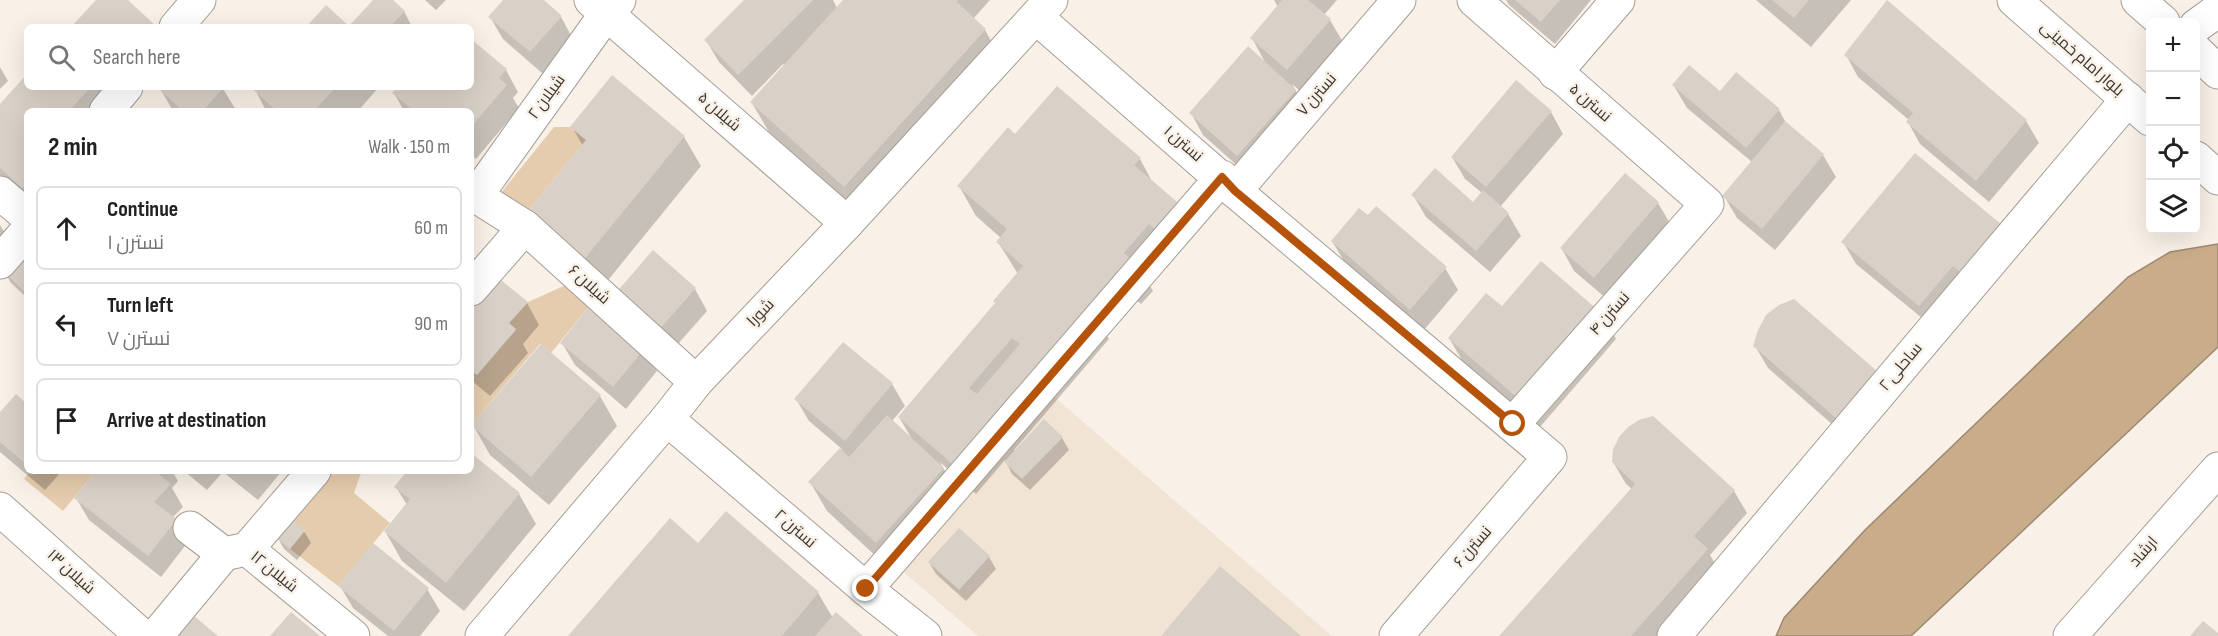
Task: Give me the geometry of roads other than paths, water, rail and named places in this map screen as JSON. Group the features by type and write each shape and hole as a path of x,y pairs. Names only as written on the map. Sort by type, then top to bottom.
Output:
{"street":[{"name":"نسترن ۷","path":"866,589 1229,184 1399,0"},
{"name":"نسترن ۵","path":"1474,0 1707,204"},
{"path":"1555,73 1618,0"},
{"name":"بلوار امام خمینی","path":"2014,0 2139,109"},
{"path":"2138,0 2158,18"},
{"name":"شیلان ۲","path":"474,195 605,5"},
{"name":"شیلان ۵","path":"605,5 848,223"},
{"name":"نسترن ۱","path":"1043,9 1229,184 1550,457"},
{"name":"شورا","path":"482,636 696,382 848,223 1043,9"},
{"path":"2200,23 2218,10"},
{"path":"2200,55 2218,72"},
{"path":"108,108 123,90"},
{"name":"ساحلی ۲","path":"1674,636 2139,109"},
{"path":"2200,162 2218,178"},
{"path":"0,193 24,213"},
{"name":"شیلان ۶","path":"474,195 525,227 696,382"},
{"name":"نسترن ۴","path":"1513,424 1707,204"},
{"path":"474,286 525,227"},
{"path":"0,262 24,234"},
{"name":"نسترن ۲","path":"667,419 866,589 925,636"},
{"name":"نسترن ۶","path":"1396,636 1550,457"},
{"path":"156,636 311,474"},
{"name":"ارشاد","path":"2081,632 2216,476"},
{"name":"شیلان ۱۳","path":"0,509 142,636"},
{"name":"شیلان ۱۲","path":"190,528 235,552 353,636"}]}
